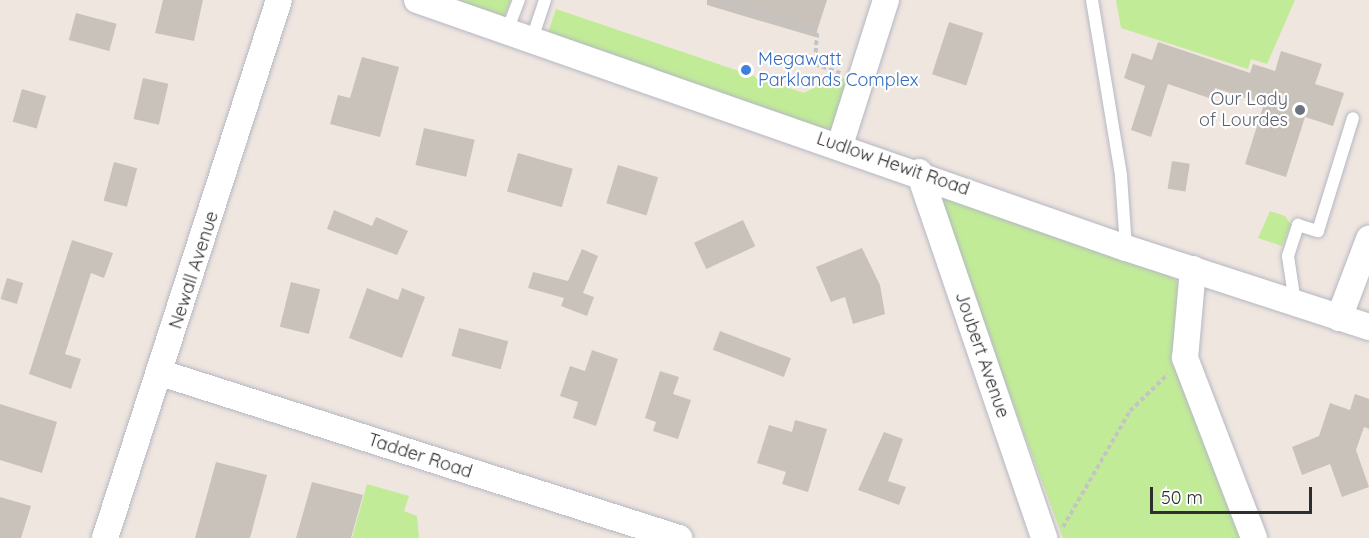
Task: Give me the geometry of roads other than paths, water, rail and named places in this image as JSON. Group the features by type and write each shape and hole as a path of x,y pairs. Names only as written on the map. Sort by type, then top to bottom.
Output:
{"street":[{"name":"Newall Avenue","path":"105,538 161,373 279,0"},
{"name":"Ludlow Hewit Road","path":"417,0 919,172 1126,248 1369,327"},
{"path":"840,145 886,0"},
{"name":"Joubert Avenue","path":"919,172 1052,535"},
{"path":"1340,318 1369,239"},
{"path":"1193,269 1185,358 1254,538"},
{"name":"Tadder Road","path":"161,373 680,538"}],"lane":[{"path":"507,31 519,0"},
{"path":"532,39 545,0"},
{"path":"1092,0 1121,176 1126,248"},
{"path":"1295,303 1291,246 1298,225 1318,231 1353,118"}],"place":[{"name":"Megawatt Parklands Complex","path":"746,70"},
{"name":"Our Lady of Lourdes","path":"1300,110"}]}
